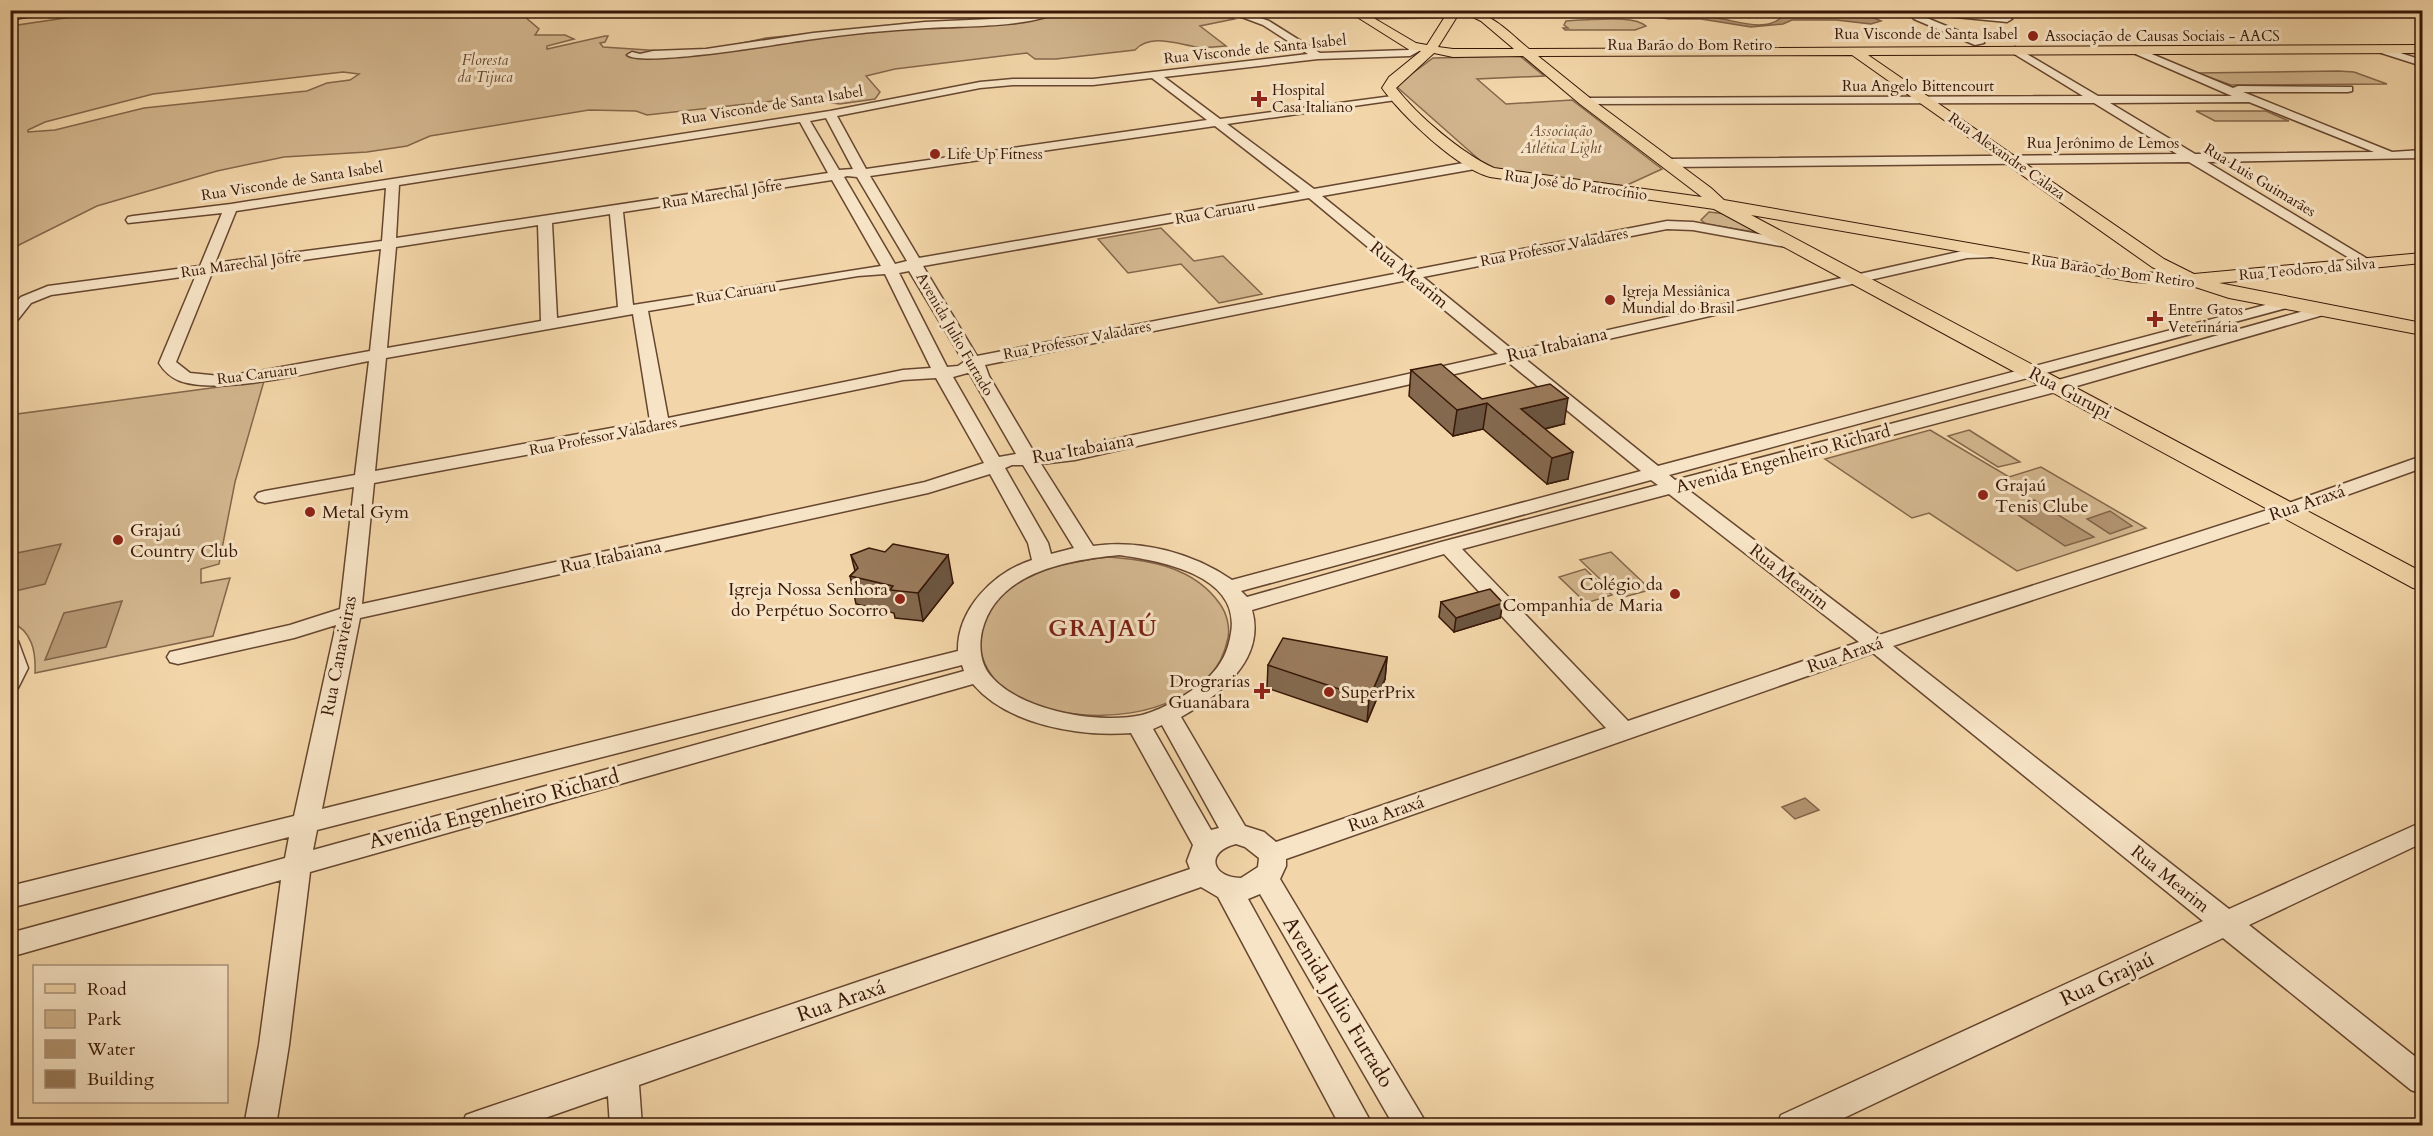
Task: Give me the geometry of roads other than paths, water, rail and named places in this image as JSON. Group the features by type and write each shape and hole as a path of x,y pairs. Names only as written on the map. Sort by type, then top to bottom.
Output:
{"main road":[{"path":"10,16 35,10"},
{"path":"10,16 55,10"},
{"path":"1337,10 1418,50"},
{"path":"1351,10 1418,50"},
{"path":"1403,74 1418,50 1443,30 1452,15 1449,10"},
{"name":"Rua Barão do Bom Retiro","path":"1464,10 1485,19 1585,101 1668,163 1718,204 2134,277 2191,280 2229,292 2422,329"},
{"name":"Rua Barão do Bom Retiro","path":"1473,10 1491,17 1522,41 1538,45 1978,43 2060,50"},
{"path":"1383,29 1400,35 1417,36 1443,30"},
{"name":"Rua Alexandre Calaza","path":"1818,45 1856,51 2158,263 2191,280"},
{"name":"Rua Visconde de Santa Isabel","path":"1418,50 1453,53 1525,53 2422,49"},
{"path":"1396,98 1391,92 1390,84 1403,74 1418,50"},
{"name":"Rua José do Patrocínio","path":"1396,98 1475,165 1504,176 1718,204"},
{"name":"Rua Barão do Bom Retiro","path":"1704,191 1767,214"},
{"name":"Rua Gurupi","path":"1718,204 1786,243 2422,582"},
{"name":"Rua Teodoro da Silva","path":"2191,280 2422,258"}],"street":[{"path":"653,54 718,51 775,40 925,25 1014,21 1058,10"},
{"path":"1227,10 1266,23 1318,56"},
{"path":"1902,10 1978,43"},
{"path":"1914,10 2007,19"},
{"path":"2379,49 2422,63"},
{"name":"Rua Visconde de Santa Isabel","path":"133,220 231,208 830,114 994,83 1071,84 1318,56 1418,50"},
{"name":"Rua Luis Guimarães","path":"2014,50 2366,264"},
{"path":"2135,50 2225,89 2422,168"},
{"name":"Rua Mearim","path":"1156,76 1312,195 1673,488 1876,644 2422,1080"},
{"path":"2225,89 2348,89"},
{"name":"Rua Marechal Jofre","path":"10,319 26,300 48,291 837,178 856,180 862,174 1396,98"},
{"name":"Rua Angelo Bittencourt","path":"1585,101 2251,99"},
{"name":"Avenida Julio Furtado","path":"830,114 862,174 971,360 979,368 980,376 1031,464 1086,551"},
{"name":"Avenida Julio Furtado","path":"803,118 887,265 1038,543 1043,562"},
{"name":"Rua Jerônimo de Lemos","path":"1668,163 2193,159 2422,154"},
{"name":"Rua Caruaru","path":"231,208 167,363 178,374 189,378 226,381 887,265 905,268 913,261 1312,195 1475,165"},
{"name":"Rua Canavieiras","path":"260,1125 274,1045 297,864 350,613 386,282 393,182"},
{"path":"616,210 633,309 660,425"},
{"path":"545,221 549,324"},
{"name":"Rua Professor Valadares","path":"265,497 660,425 903,375 940,366 950,356 971,360 996,356 1667,225 1693,226 1786,243"},
{"name":"Rua Itabaiana","path":"178,657 294,631 350,613 998,472 1023,477 1031,474 1031,464 1966,254 1992,253"},
{"name":"Avenida Engenheiro Richard","path":"1227,588 2289,303"},
{"name":"Avenida Engenheiro Richard","path":"1241,606 1448,546 2057,386 2324,310"},
{"name":"Rua Araxá","path":"1268,866 1624,732 1876,644 2287,510 2422,462"},
{"path":"1448,546 1624,732"},
{"path":"1119,549 1152,552 1172,557 1208,572 1227,588 1241,606 1246,630 1233,666 1206,692 1168,714 1138,724 1067,723 1017,707 994,692 974,665 971,629 981,604 1008,580 1043,562 1086,551 1119,549"},
{"path":"10,646 16,668 10,682"},
{"name":"Avenida Engenheiro Richard","path":"10,897 305,824 974,665"},
{"name":"Avenida Engenheiro Richard","path":"10,945 297,864 974,665"},
{"path":"1168,714 1236,834"},
{"path":"1138,724 1206,846"},
{"name":"Rua Grajaú","path":"1792,1125 2422,832"},
{"path":"1236,834 1245,834 1261,842 1268,866 1255,885 1242,889 1216,882 1200,860 1206,846 1224,835 1236,834"},
{"name":"Avenida Julio Furtado","path":"1268,866 1412,1125"},
{"name":"Avenida Julio Furtado","path":"1216,882 1357,1125"},
{"name":"Rua Araxá","path":"477,1125 1216,882"},
{"path":"622,1077 626,1125"}],"water":[{"path":"1855,10 1881,21 1871,24 1836,20 1792,20 1783,24 1751,27 1701,19 1669,19 1629,11 1676,18 1717,18 1760,25 1776,21 1783,16"},
{"path":"2034,500 2094,537 2065,546 2006,507"},
{"path":"2110,511 2132,526 2110,534 2087,519"},
{"path":"61,544 45,584 11,592 11,569 17,553"},
{"path":"122,601 106,647 45,660 64,613"},
{"path":"1805,798 1819,810 1795,819 1782,807"}],"place":[{"name":"Associação de Causas Sociais - AACS","path":"2033,36"},
{"name":"Hospital Casa Italiano","path":"1259,99"},
{"name":"Life Up Fitness","path":"935,154"},
{"name":"Igreja Messiânica Mundial do Brasil","path":"1610,300"},
{"name":"Entre Gatos Veterinária","path":"2155,319"},
{"name":"Grajaú Tenis Clube","path":"1983,495"},
{"name":"Metal Gym","path":"310,512"},
{"name":"Grajaú Country Club","path":"118,540"},
{"name":"Colégio da Companhia de Maria","path":"1675,594"},
{"name":"Igreja Nossa Senhora do Perpétuo Socorro","path":"900,599"},
{"name":"Drograrias Guanabara","path":"1262,691"},
{"name":"SuperPrix","path":"1329,692"}],"district":[{"name":"GRAJAÚ","path":"1103,628"}],"park label":[{"name":"Floresta da Tijuca","path":"485,68"},
{"name":"Associação Atlética Light","path":"1561,140"}]}
